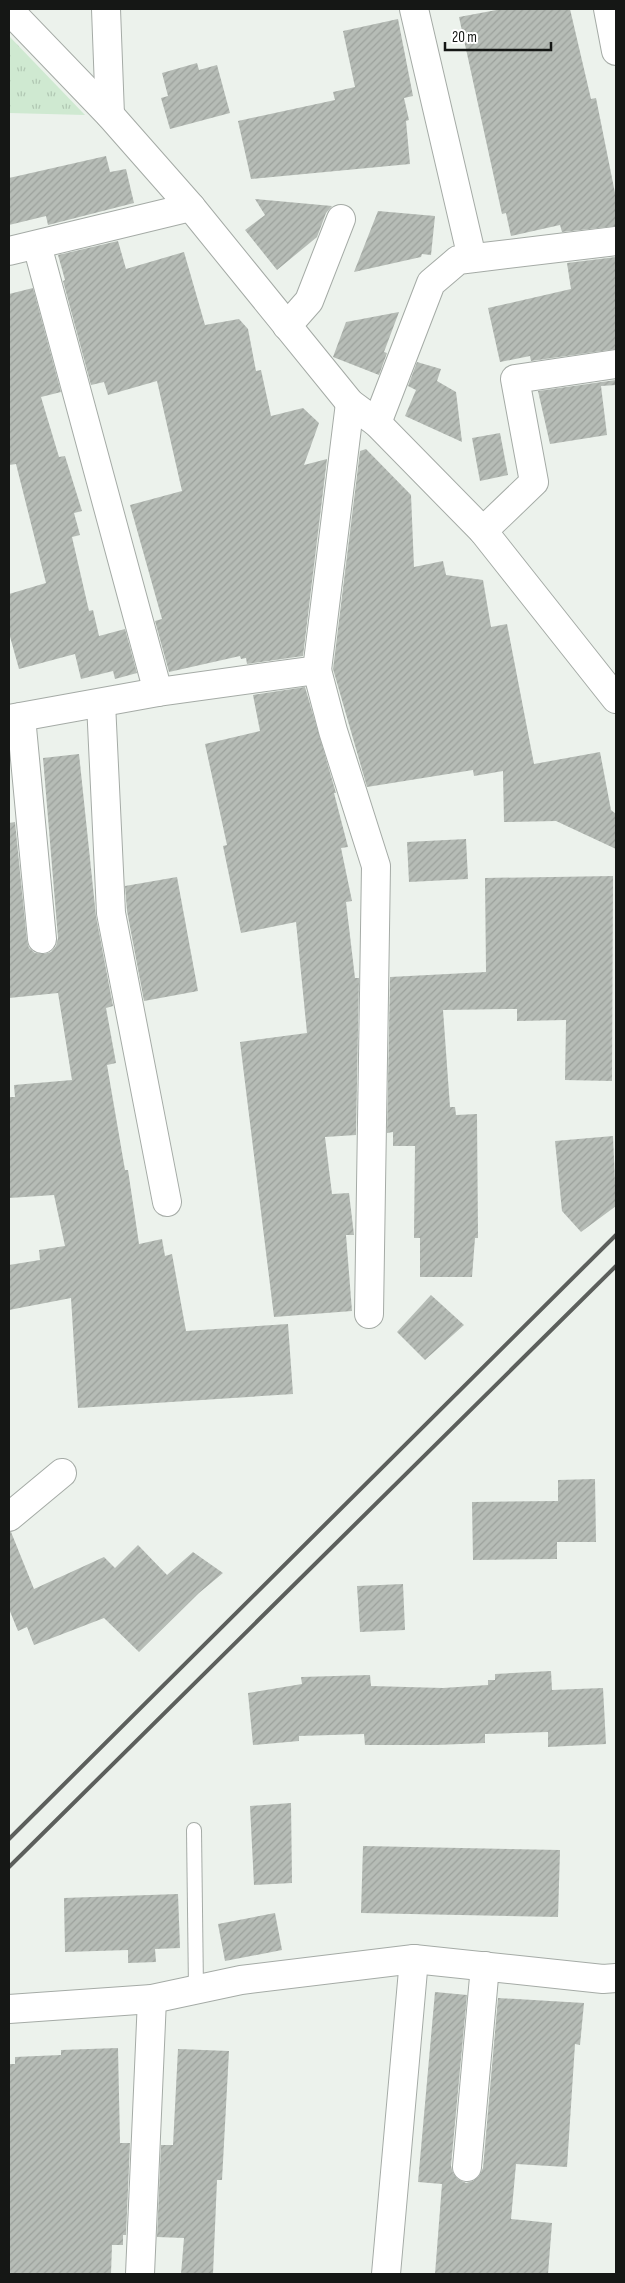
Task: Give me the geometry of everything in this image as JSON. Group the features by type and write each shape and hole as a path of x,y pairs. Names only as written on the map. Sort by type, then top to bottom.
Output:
{"street":[{"path":"106,9 110,115"},
{"path":"414,9 472,258"},
{"path":"608,9 616,51"},
{"path":"9,10 110,115 191,207 350,403 377,423 483,531 616,699"},
{"path":"9,251 191,207"},
{"path":"287,326 309,301 341,219"},
{"path":"377,423 432,283 458,260 616,241"},
{"path":"37,244 158,692"},
{"path":"483,531 534,482 515,379 616,364"},
{"path":"350,403 317,670 333,731 376,866 370,1314"},
{"path":"42,939 15,718 101,704 158,692 317,670"},
{"path":"101,704 111,913 167,1202"},
{"path":"9,1517 62,1472"},
{"path":"386,2274 414,1959"},
{"path":"9,2009 152,1999 241,1980 414,1959 603,1979 616,1978"},
{"path":"468,2167 485,1966"},
{"path":"140,2274 152,1999"}],"lane":[{"path":"194,1830 196,1990"}],"green space":[{"path":"9,36 85,115 9,113"}],"building":[{"path":"502,9 570,9 591,99 596,98 616,198 616,226 562,232 560,225 511,236 506,213 502,214 459,17"},
{"path":"398,19 413,96 404,98 409,120 406,121 410,164 251,179 238,121 335,100 333,92 355,87 343,31"},
{"path":"197,63 199,70 217,65 230,113 170,129 161,98 168,96 162,73"},
{"path":"106,156 110,172 126,169 134,203 48,225 46,216 9,225 9,178"},
{"path":"255,199 332,206 326,213 317,237 277,270 245,230 265,215"},
{"path":"378,211 435,216 431,255 422,254 421,257 354,272"},
{"path":"118,241 126,269 184,252 205,325 239,319 248,329 256,371 261,370 271,416 303,408 319,423 304,465 327,459 303,656 247,664 246,658 241,659 240,656 169,672 155,621 162,619 130,505 182,491 157,381 108,395 104,382 91,385 63,281 65,280 58,255"},
{"path":"616,257 616,349 531,361 530,356 500,362 488,308 571,289 567,263"},
{"path":"33,288 61,392 41,397 59,457 65,456 82,511 74,513 80,535 72,537 89,611 93,610 99,636 125,629 137,673 115,679 113,671 81,679 75,654 19,669 9,633 9,594 46,583 16,464 9,465 9,294"},
{"path":"399,312 384,352 387,353 379,375 333,357 346,322"},
{"path":"417,362 441,369 437,381 456,392 462,442 405,416 416,390 408,386"},
{"path":"616,380 616,385 601,386 607,435 550,444 538,391"},
{"path":"500,433 508,475 480,481 472,438"},
{"path":"366,449 411,495 414,567 443,561 446,575 483,580 491,627 507,624 534,764 600,752 611,810 616,814 616,849 556,821 504,822 503,771 474,776 473,770 367,787 333,669 360,451"},
{"path":"305,687 336,793 334,793 348,847 341,848 352,901 346,902 355,978 359,978 356,1135 325,1137 332,1194 349,1193 354,1235 346,1235 352,1311 274,1317 240,1042 307,1033 296,922 241,933 223,846 227,845 205,744 260,731 253,695"},
{"path":"79,754 96,916 113,1006 106,1008 116,1063 107,1065 125,1170 128,1170 139,1244 162,1239 165,1256 172,1254 186,1331 288,1324 293,1394 78,1408 71,1298 9,1310 9,1265 40,1260 39,1250 65,1246 54,1195 9,1198 9,1097 15,1097 14,1085 72,1080 58,993 9,998 9,823 15,822 29,948 35,953 44,954 51,952 56,946 58,938 43,758"},
{"path":"466,839 468,879 409,882 407,842"},
{"path":"613,876 612,1081 565,1080 566,1020 517,1021 517,1009 443,1010 450,1107 455,1107 456,1115 477,1114 478,1238 475,1238 472,1277 420,1277 420,1238 414,1238 415,1146 393,1146 393,1132 387,1133 390,977 486,972 485,878"},
{"path":"177,877 198,991 144,1001 127,911 125,886"},
{"path":"613,1136 616,1206 581,1232 562,1211 555,1141"},
{"path":"431,1295 464,1325 425,1360 397,1332"},
{"path":"595,1479 596,1542 557,1542 557,1559 473,1560 472,1502 558,1501 558,1480"},
{"path":"9,1532 11,1532 34,1589 104,1557 115,1568 138,1545 167,1575 193,1552 223,1573 199,1593 139,1652 104,1618 34,1645 27,1627 18,1631 9,1609"},
{"path":"403,1584 405,1630 360,1632 357,1586"},
{"path":"551,1671 552,1690 603,1688 606,1744 548,1747 548,1732 485,1734 485,1743 365,1745 364,1734 299,1736 299,1741 253,1745 248,1693 302,1684 301,1677 370,1675 371,1686 443,1688 488,1685 488,1680 495,1680 495,1674"},
{"path":"291,1803 292,1883 254,1885 250,1806"},
{"path":"363,1846 560,1850 558,1917 361,1913"},
{"path":"178,1894 180,1948 155,1949 156,1962 128,1963 128,1950 65,1952 64,1898"},
{"path":"275,1913 282,1950 225,1961 218,1924"},
{"path":"435,1992 467,1995 451,2166 453,2173 458,2179 466,2183 473,2181 479,2176 483,2168 498,1998 584,2003 580,2045 575,2044 567,2167 516,2164 511,2219 552,2223 548,2274 435,2274 442,2184 418,2182"},
{"path":"118,2048 120,2143 130,2143 126,2235 123,2235 123,2245 112,2245 111,2274 9,2274 9,2064 15,2064 15,2057 61,2055 61,2050"},
{"path":"178,2049 229,2051 222,2180 217,2180 213,2274 181,2274 184,2238 157,2237 161,2145 173,2145"}],"railway":[{"path":"9,1839 616,1235"},
{"path":"9,1867 616,1266"}]}
